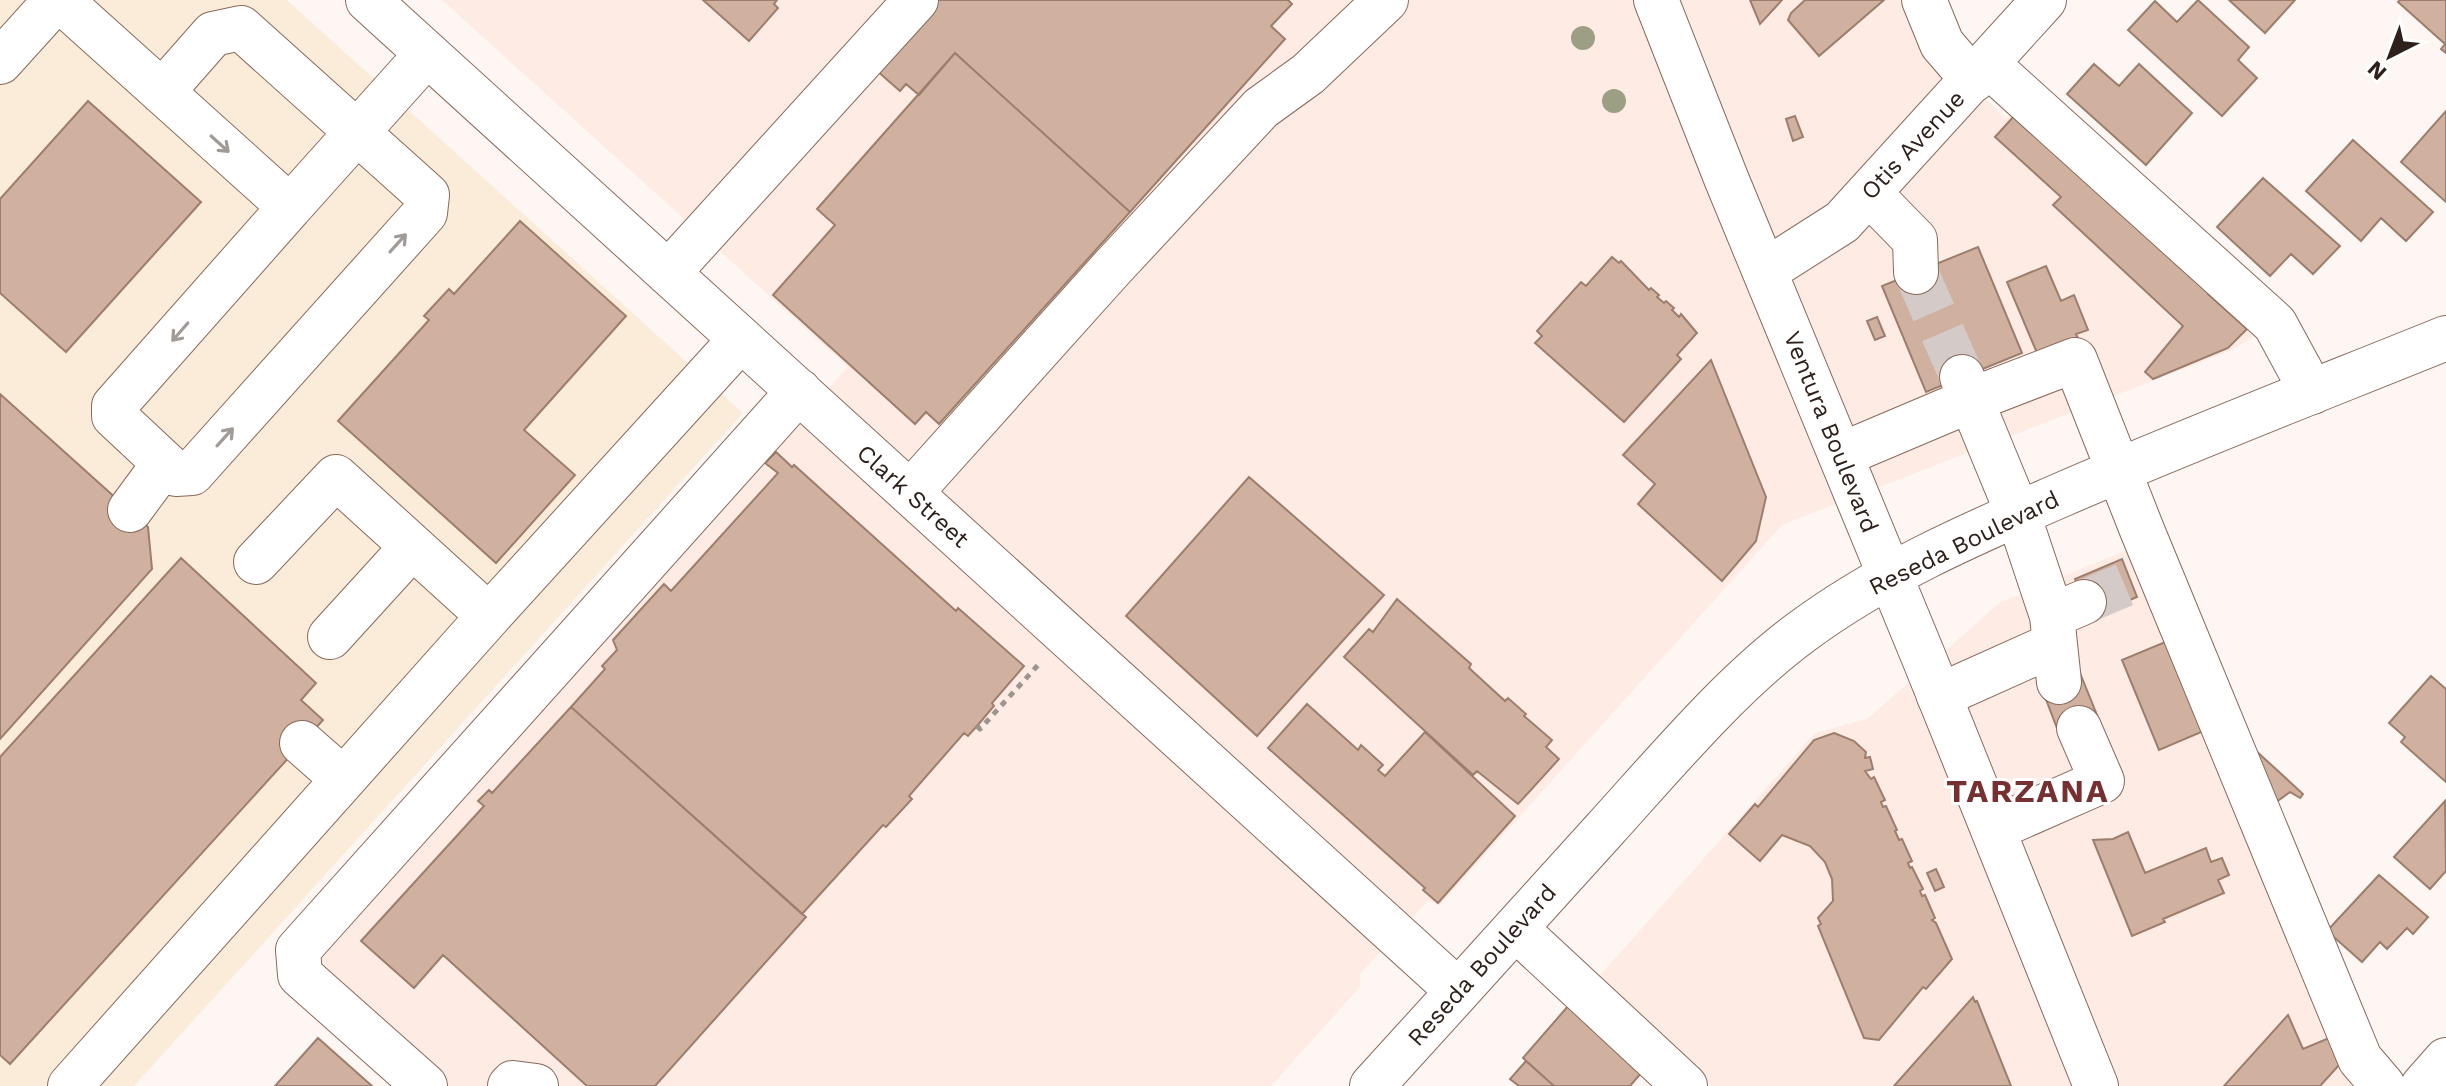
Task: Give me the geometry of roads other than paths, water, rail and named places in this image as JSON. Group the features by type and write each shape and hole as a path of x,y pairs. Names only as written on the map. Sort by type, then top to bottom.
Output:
{"main road":[{"path":"0,62 58,0 290,207"},
{"name":"Clark Street","path":"368,0 1458,991"},
{"path":"668,273 916,0"},
{"path":"910,493 1261,108 1308,74 1386,0"},
{"name":"Ventura Boulevard","path":"1656,0 2096,1086"},
{"path":"1924,0 1942,44 1980,72 2275,324 2312,392"},
{"name":"Otis Avenue","path":"1765,271 1834,229 2044,0"},
{"path":"162,92 213,34 241,28 357,132 427,195 425,213 192,473 176,474 114,416 114,406 290,207 357,132 427,54"},
{"path":"1869,193 1915,240 1916,272"},
{"name":"Reseda Boulevard","path":"1372,1086 1734,691 1797,635 1890,576 1963,537 2119,470 2446,338"},
{"path":"70,1086 741,339"},
{"path":"1841,455 1966,389 2075,360 2119,470 2145,576 2360,1059 2383,1086"},
{"path":"1939,696 2062,636 2018,514 1966,389"},
{"path":"425,1086 300,975 298,950 799,391"},
{"path":"130,510 164,464"},
{"path":"256,562 336,477 489,616"},
{"path":"330,637 412,547"},
{"path":"1993,829 2102,781 2079,728"},
{"path":"302,743 343,779"},
{"path":"1516,929 1685,1086"},
{"path":"2423,1086 2446,1060"},
{"path":"510,1086 513,1083 536,1086"}],"tunnel":[{"path":"1916,272 1962,377"},
{"path":"2084,602 2131,582"}],"district":[{"name":"TARZANA","path":"2028,791"}]}
